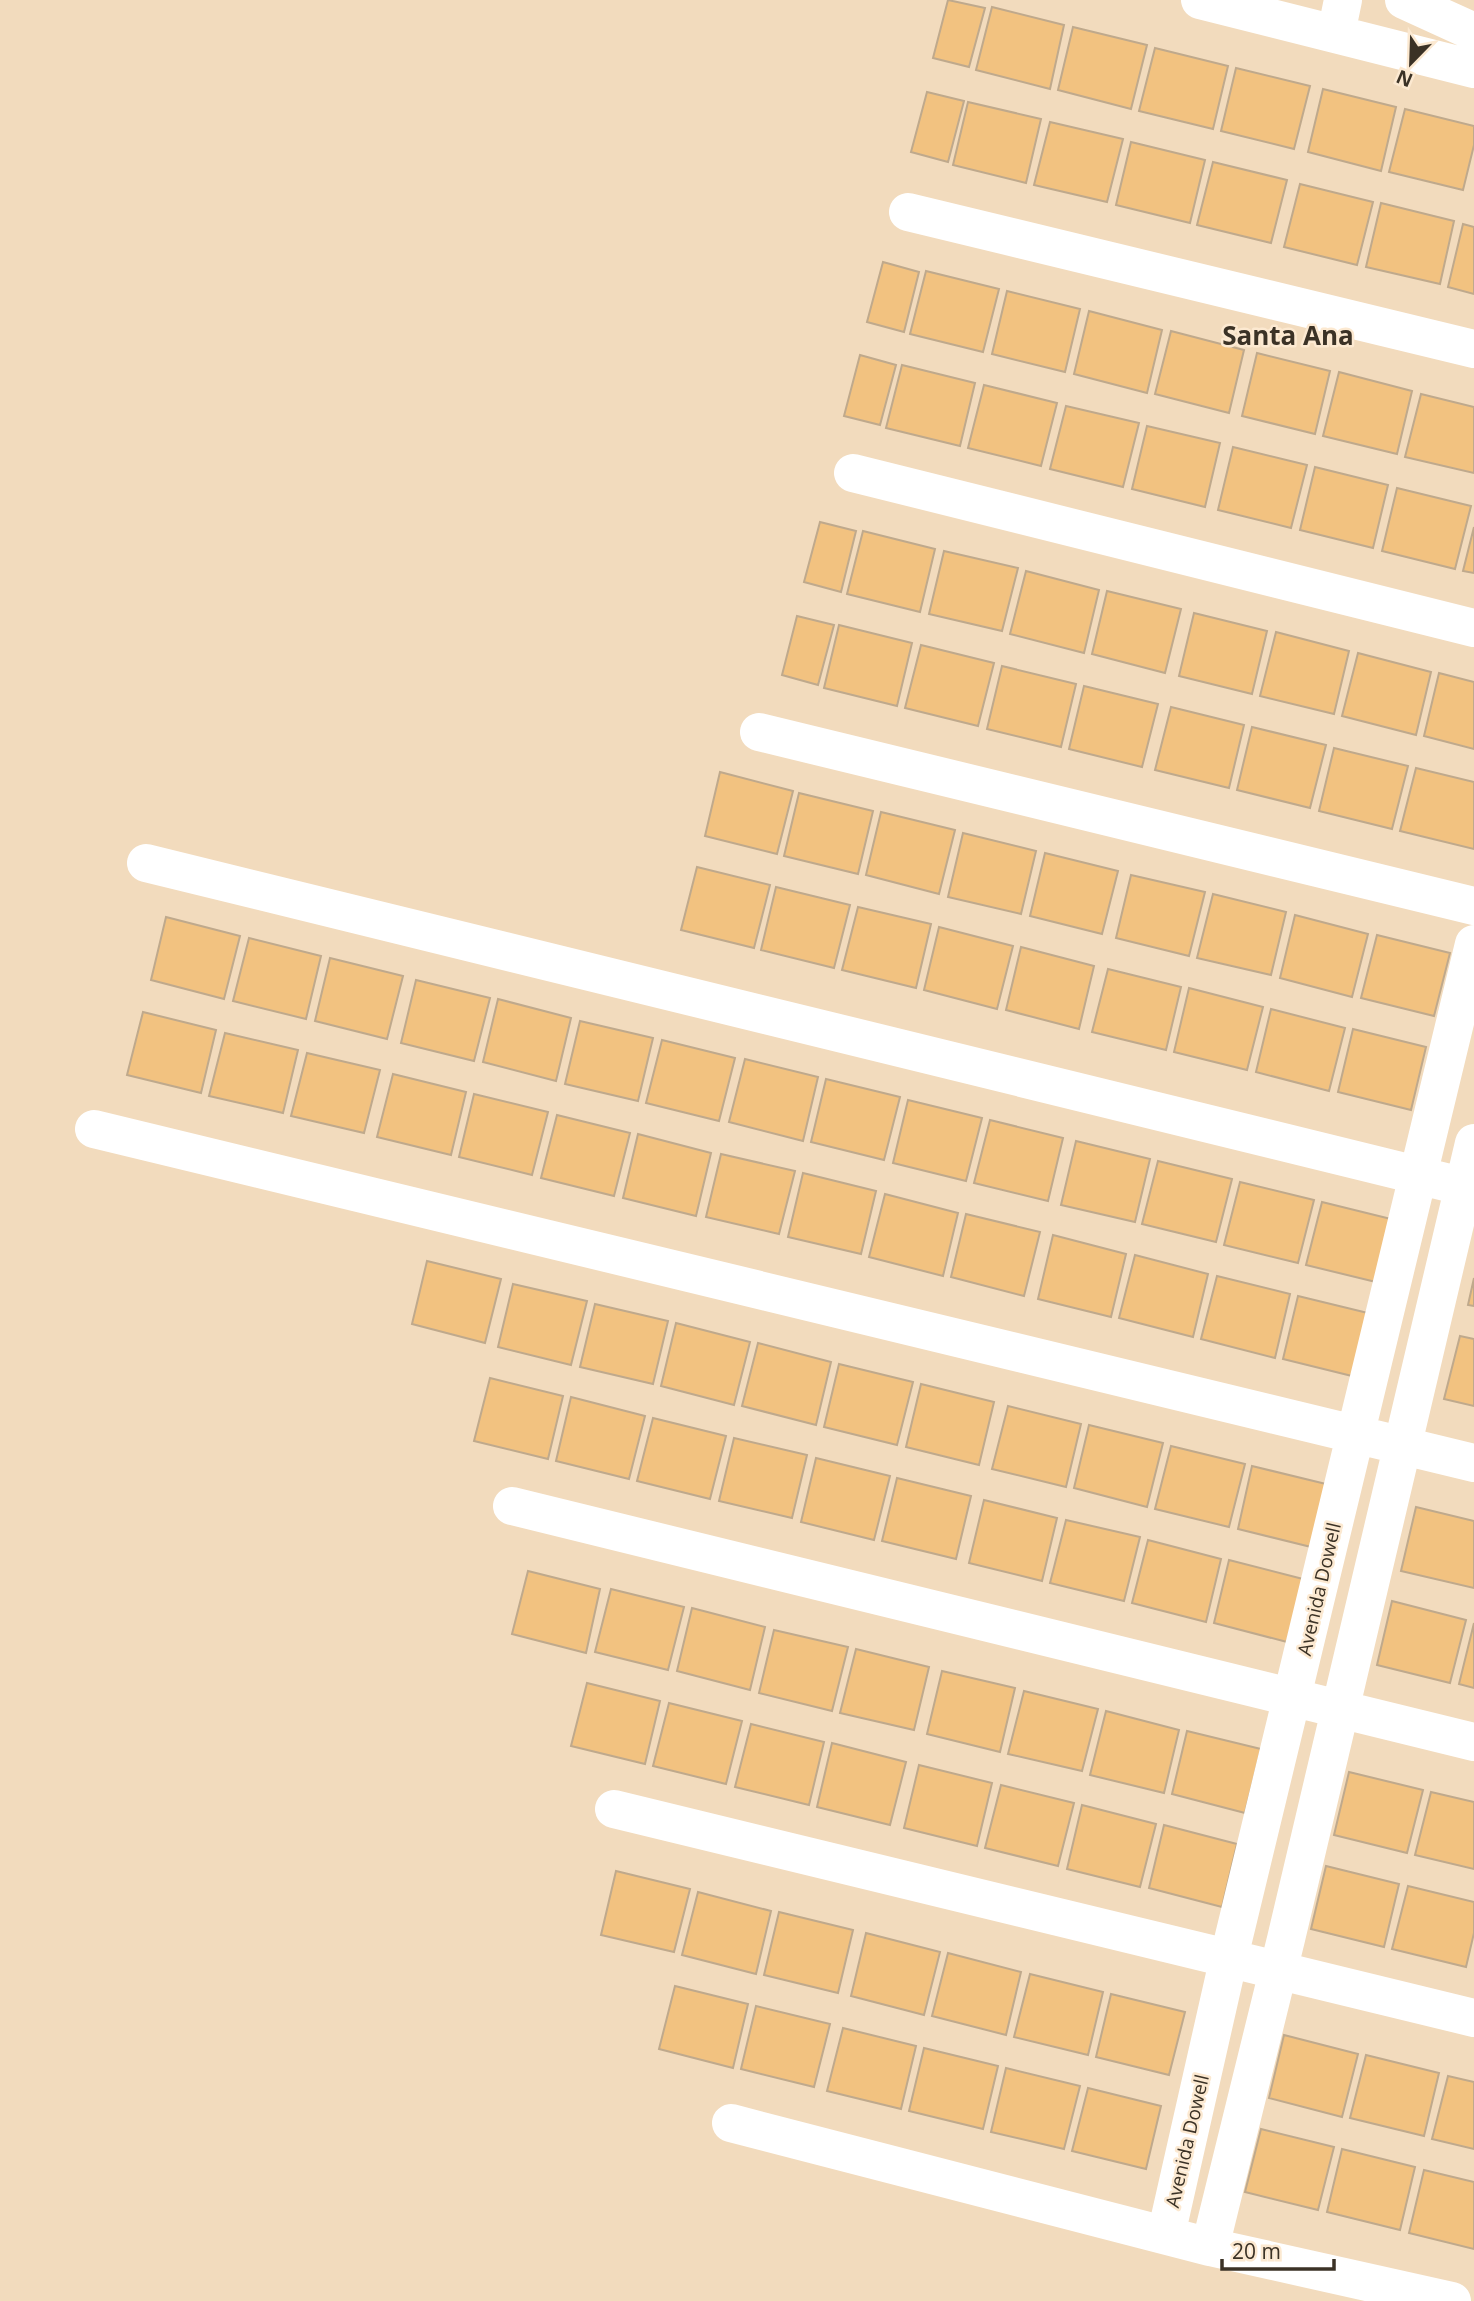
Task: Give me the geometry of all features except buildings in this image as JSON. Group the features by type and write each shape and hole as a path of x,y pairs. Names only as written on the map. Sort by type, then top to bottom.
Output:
{"street":[{"path":"1200,0 1340,17 1474,69"},
{"path":"1404,0 1474,32"},
{"path":"908,212 1474,349"},
{"path":"853,473 1474,628"},
{"path":"759,732 1474,906"},
{"path":"146,863 1469,1188"},
{"name":"Avenida Dowell","path":"1166,2235 1229,1957 1474,944"},
{"path":"94,1129 1474,1463"},
{"path":"1210,2247 1403,1446 1469,1188 1474,1143"},
{"path":"512,1506 1474,1742"},
{"path":"614,1809 1474,2018"},
{"path":"731,2123 1210,2247 1452,2301"}],"district":[{"name":"Santa Ana","path":"1288,335"}]}
